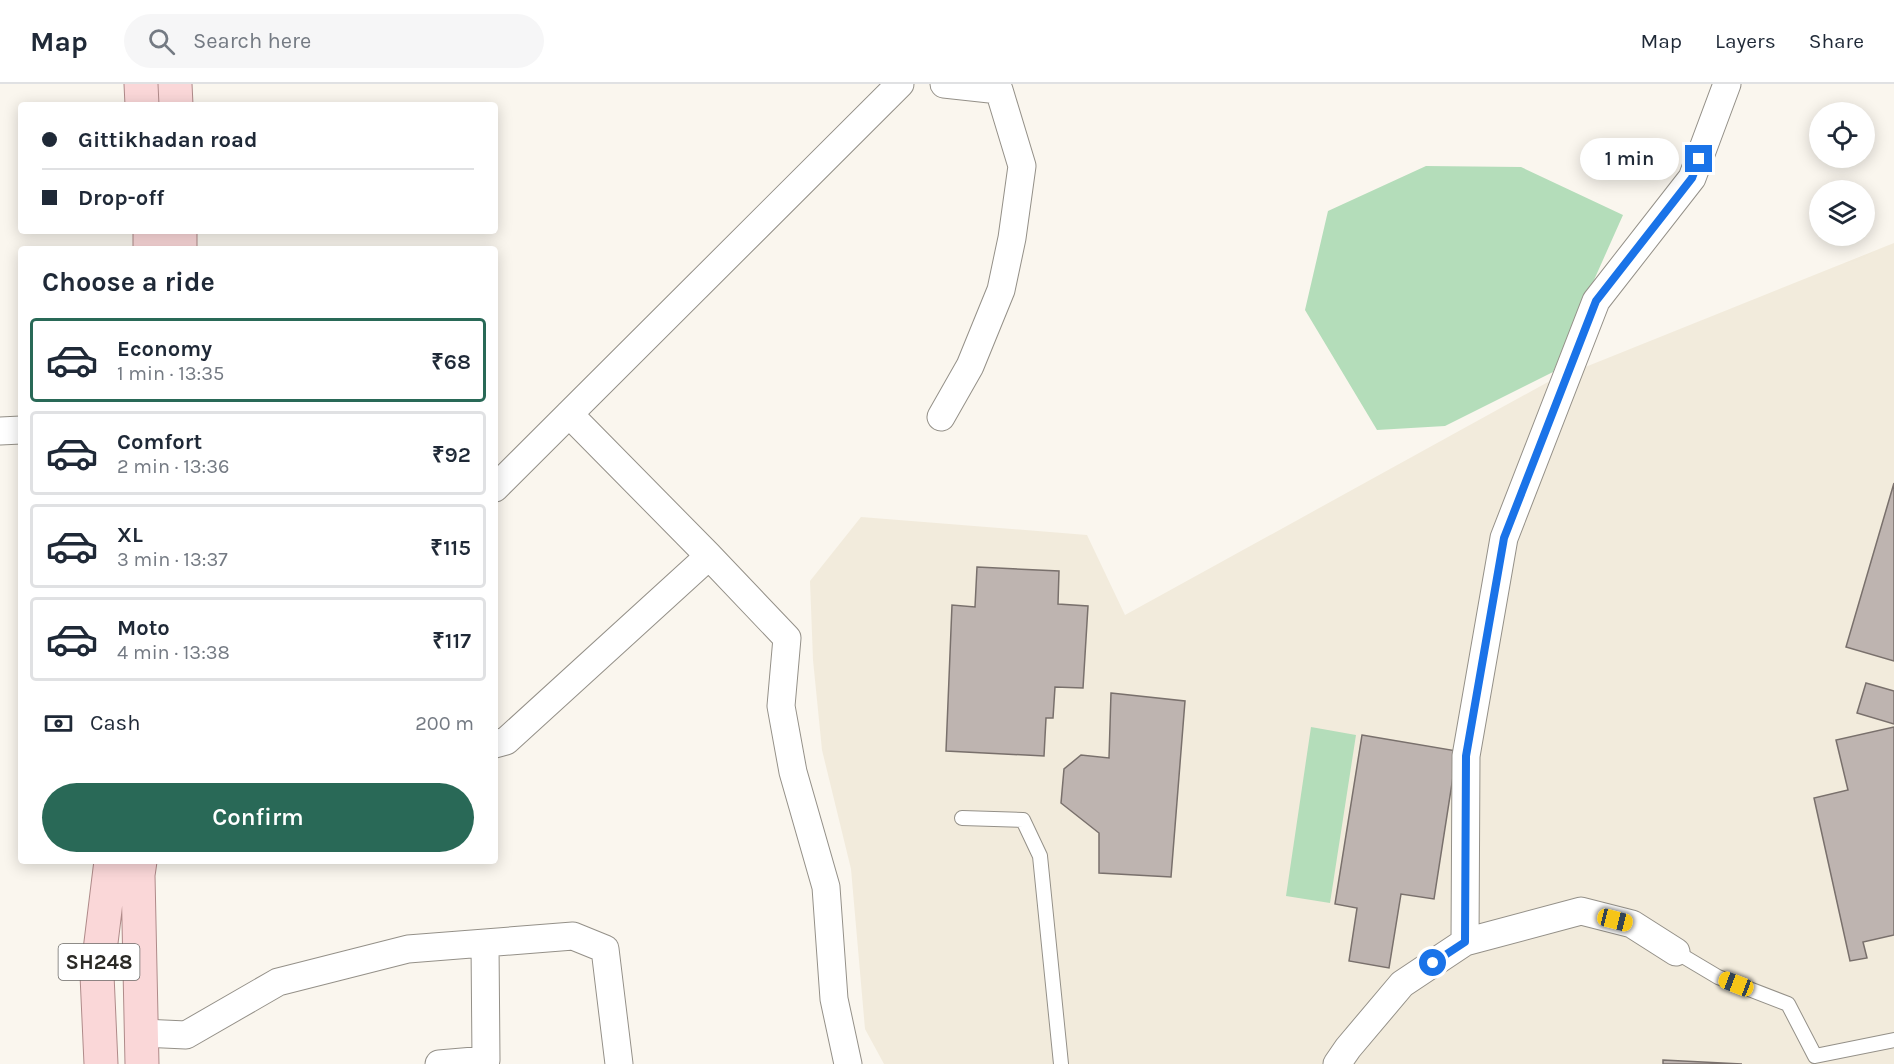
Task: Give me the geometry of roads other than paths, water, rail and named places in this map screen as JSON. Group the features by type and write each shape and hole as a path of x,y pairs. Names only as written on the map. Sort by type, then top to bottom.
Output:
{"main road":[{"path":"141,84 142,102"},
{"path":"175,84 176,102"},
{"name":"SH248","path":"101,1064 97,975 111,864"},
{"name":"SH248","path":"140,864 142,1049"}],"street":[{"path":"498,485 900,84"},
{"path":"940,417 970,366 1001,290 1012,238 1022,166 1001,87 944,84"},
{"path":"1465,942 1466,756 1504,538 1596,301 1692,178 1727,84"},
{"path":"569,414 787,638 782,706 793,772 826,887 834,999 848,1064"},
{"path":"0,431 18,430"},
{"path":"498,743 506,741 709,556"},
{"path":"1337,1064 1402,984 1465,942 1581,911 1632,924 1676,952"},
{"path":"142,1049 186,1035 279,982 408,949 573,936 605,949 619,1064"},
{"path":"439,1064 486,1060 485,943"}],"lane":[{"path":"962,818 1023,820 1040,856 1061,1064"},
{"path":"1676,952 1718,977 1788,1004 1815,1060 1894,1040"}]}
